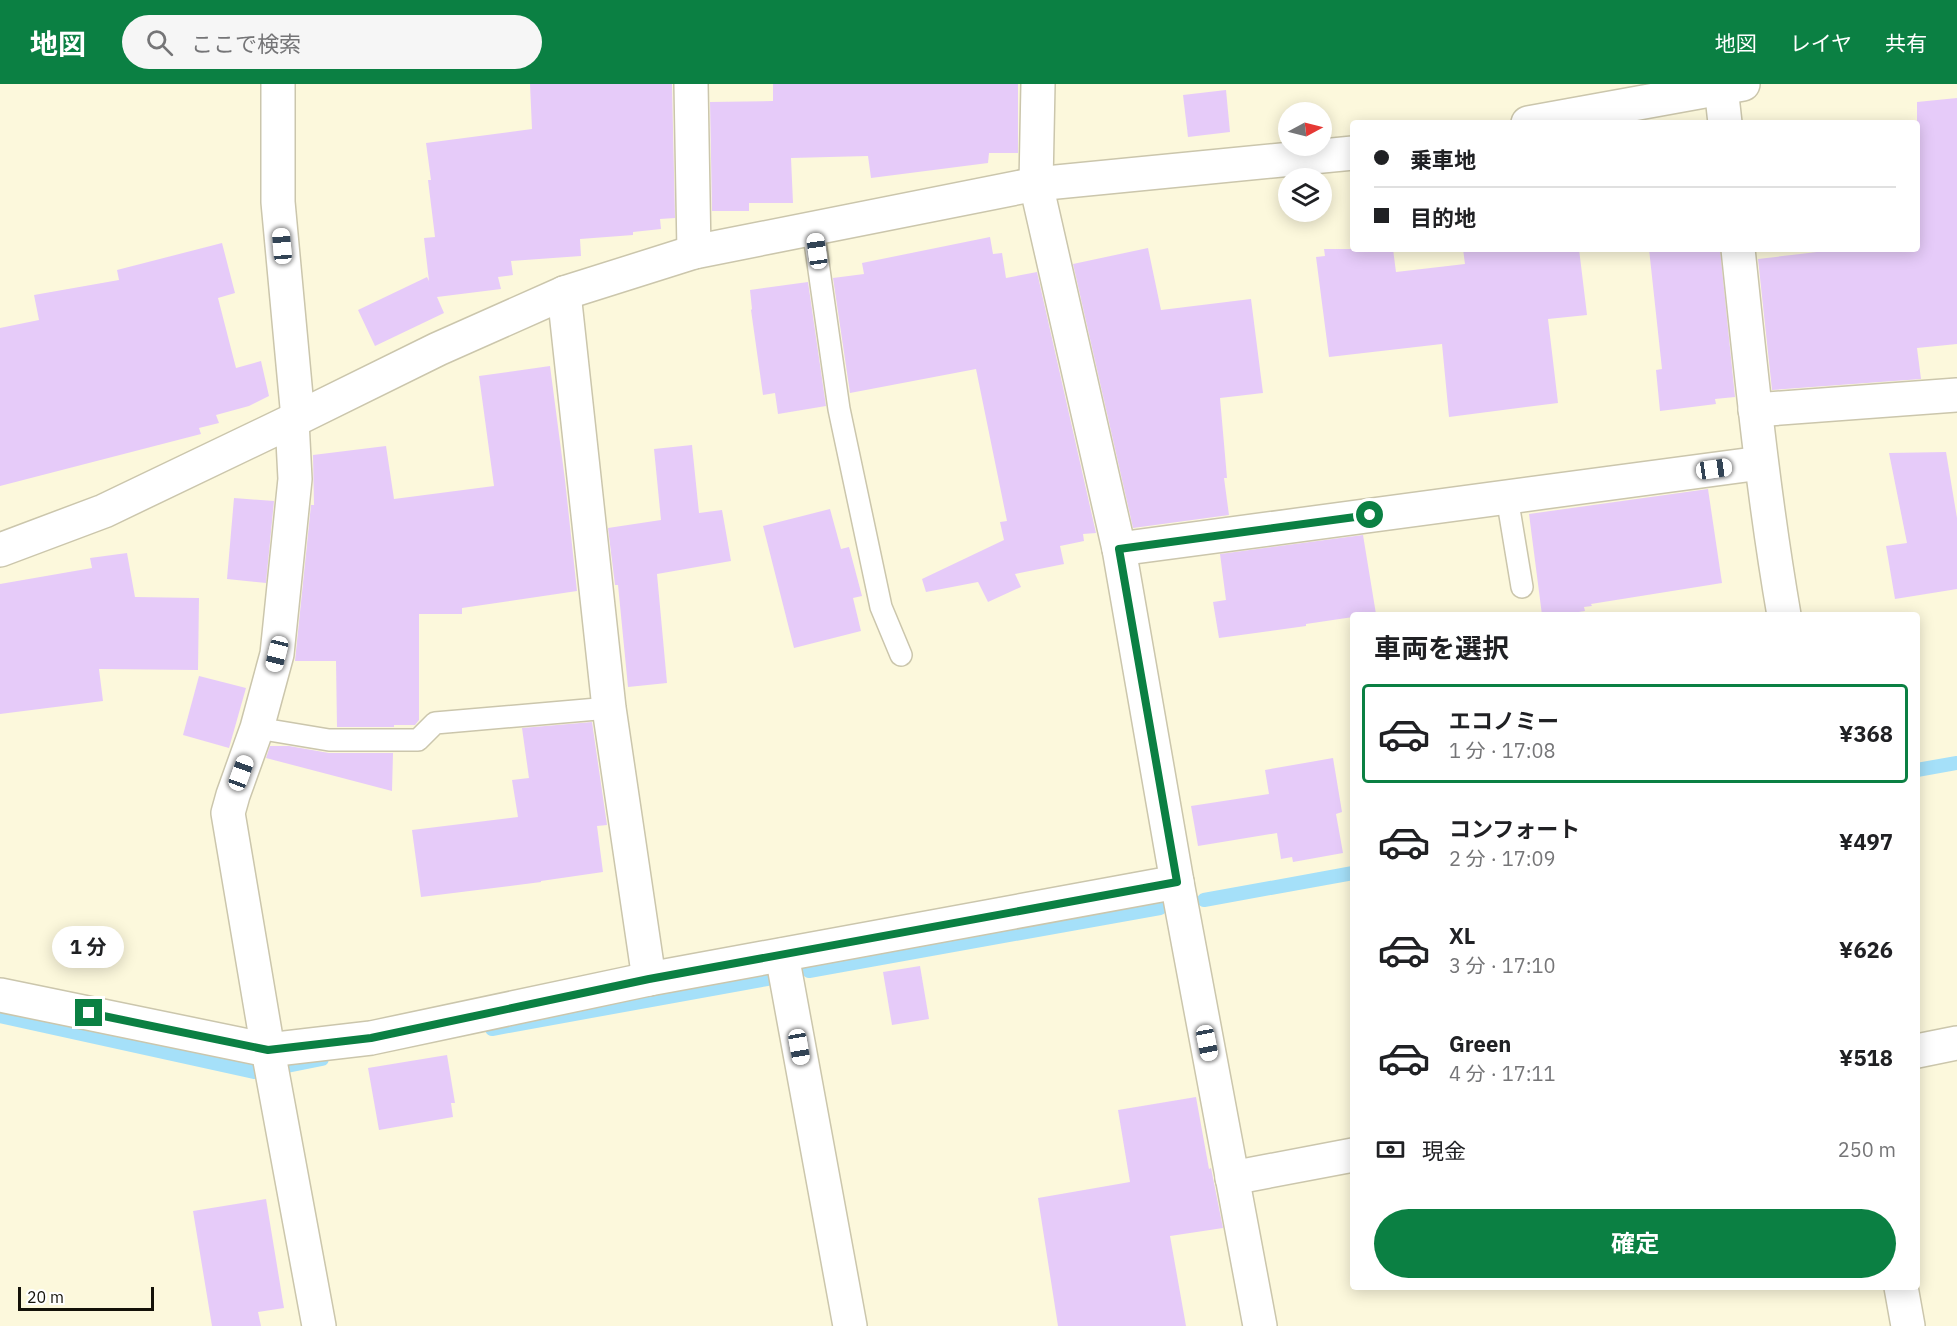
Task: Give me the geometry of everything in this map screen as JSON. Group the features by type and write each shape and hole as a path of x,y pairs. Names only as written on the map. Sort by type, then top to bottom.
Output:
{"street":[{"path":"278,84 278,202 295,420 295,478 277,654 258,728 228,813 268,1050 319,1326"},
{"path":"691,84 694,252"},
{"path":"1038,84 1036,184 1119,549 1177,882 1260,1326"},
{"path":"1544,120 1730,85 1725,120"},
{"path":"0,550 104,512 438,349 564,294 694,252 1036,184 1350,153"},
{"path":"1738,252 1769,527 1783,612"},
{"path":"564,294 609,708 649,979"},
{"path":"1755,410 1957,396"},
{"path":"1119,549 1761,463"},
{"path":"0,995 268,1050 371,1038 649,979 1177,882"},
{"path":"782,955 850,1326"},
{"path":"1920,1050 1957,1043"},
{"path":"1233,1178 1350,1156"},
{"path":"1902,1290 1908,1326"}],"lane":[{"path":"813,228 842,420 881,607 901,655"},
{"path":"1507,497 1521,587"},
{"path":"258,728 329,740 418,740 435,723 609,708"}],"building":[{"path":"530,84 672,84 675,218 660,219 661,229 633,232 633,235 580,239 581,256 511,261 513,275 498,277 501,289 437,297 444,313 375,346 358,310 427,277 429,281 424,238 435,237 426,143 532,129"},
{"path":"773,84 1018,84 1018,153 989,153 988,163 871,178 868,156 791,158 793,203 749,203 749,211 712,211 710,102 773,101"},
{"path":"1226,90 1230,132 1188,137 1183,95"},
{"path":"1957,98 1957,344 1917,348 1921,379 1772,390 1758,259 1817,252 1920,252 1920,120 1917,120 1917,102"},
{"path":"990,237 993,254 1002,253 1006,278 1037,272 1096,533 1083,534 1084,541 1060,546 1064,564 1015,574 1021,587 988,602 978,582 926,592 922,579 1004,540 1000,522 1007,521 976,369 850,393 833,278 864,274 862,263"},
{"path":"222,243 235,293 218,298 236,368 261,361 269,396 249,406 216,415 219,423 199,428 201,434 0,486 0,328 39,320 34,295 119,280 117,270"},
{"path":"1148,248 1161,310 1251,299 1263,393 1220,398 1227,478 1224,478 1229,515 1133,528 1073,264"},
{"path":"1324,249 1350,249 1350,252 1393,252 1396,272 1465,264 1463,252 1579,252 1587,315 1548,319 1558,403 1449,417 1442,344 1329,357 1316,257 1325,256"},
{"path":"1649,252 1720,252 1735,397 1715,399 1716,404 1660,411 1656,370 1662,369"},
{"path":"808,282 826,406 778,414 775,393 763,395 750,290"},
{"path":"550,366 577,591 462,608 462,614 419,614 419,720 415,725 394,725 394,727 337,727 336,661 295,661 311,505 314,505 313,455 386,446 394,499 494,486 479,376"},
{"path":"692,445 699,513 722,510 731,561 657,574 667,683 628,687 618,585 615,585 608,528 661,520 654,449"},
{"path":"1946,452 1957,518 1957,589 1895,599 1886,546 1907,543 1889,453"},
{"path":"1708,489 1722,583 1591,604 1592,606 1584,607 1585,611 1542,612 1529,514"},
{"path":"234,498 274,501 266,583 227,579"},
{"path":"830,509 841,549 849,547 862,596 853,598 861,631 794,648 763,526"},
{"path":"1363,535 1376,612 1350,612 1350,617 1219,638 1213,602 1226,600 1220,554"},
{"path":"127,553 135,597 199,598 198,670 99,669 103,701 0,714 0,584 92,568 90,558"},
{"path":"199,676 246,688 229,748 183,735"},
{"path":"592,722 607,825 597,826 603,872 421,897 412,830 518,817 512,780 529,778 522,728"},
{"path":"270,746 289,746 329,753 393,753 392,791 266,758"},
{"path":"1333,758 1342,812 1336,814 1343,853 1293,862 1292,857 1281,859 1277,833 1198,846 1191,806 1269,794 1265,770"},
{"path":"920,966 929,1019 892,1025 883,972"},
{"path":"447,1055 455,1103 451,1103 453,1117 379,1130 368,1068"},
{"path":"1196,1097 1209,1169 1211,1168 1223,1228 1170,1236 1186,1326 1058,1326 1038,1198 1130,1182 1118,1110"},
{"path":"266,1199 284,1308 258,1312 261,1326 212,1326 193,1211"}],"waterway":[{"path":"1920,769 1957,763"},
{"path":"1204,900 1350,874"},
{"path":"809,971 1160,908"},
{"path":"492,1029 767,979"},
{"path":"0,1016 254,1072"},
{"path":"287,1066 322,1059"}],"route":[{"path":"89,1013 268,1050 371,1038 649,979 1177,882 1119,549 1370,515"}]}
